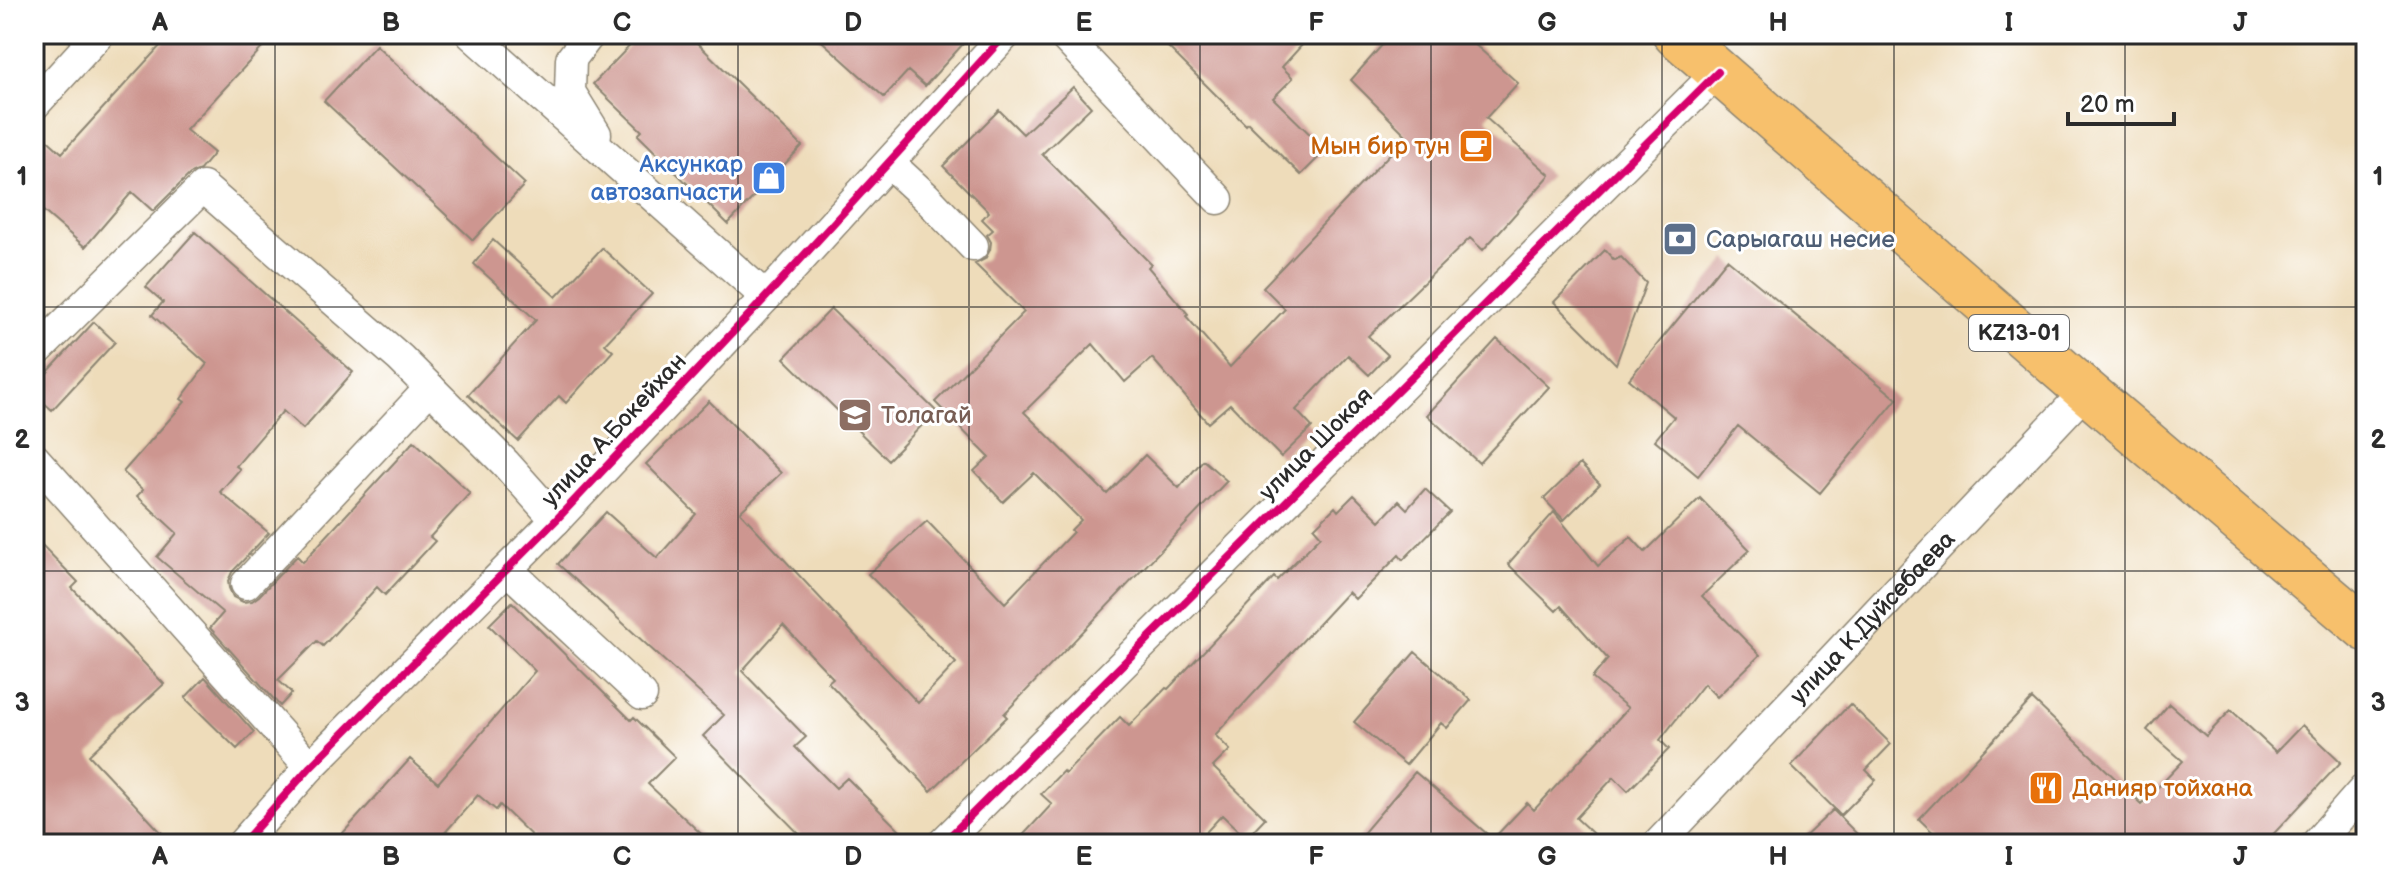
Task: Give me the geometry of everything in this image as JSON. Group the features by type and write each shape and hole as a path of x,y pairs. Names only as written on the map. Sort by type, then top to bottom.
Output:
{"highway":[{"name":"KZ13-01","path":"1675,34 2366,629"}],"street":[{"path":"34,105 99,34"},
{"path":"471,34 766,297"},
{"path":"590,34 571,59 570,92 611,160"},
{"name":"улица А.Бокейхан","path":"242,844 310,767 556,520 766,297 1006,34"},
{"path":"1062,34 1218,199"},
{"name":"улица Шокая","path":"942,844 1718,72"},
{"path":"889,163 973,246"},
{"path":"34,354 203,187 400,358 505,463 556,520"},
{"path":"246,584 430,388"},
{"name":"улица К.Дуйсебаева","path":"1658,844 2086,391"},
{"path":"34,458 310,767"},
{"path":"508,570 642,695"},
{"path":"2316,844 2366,787"}],"building":[{"path":"171,34 275,34 186,130 214,153 200,170 190,174 153,211 132,192 85,247 34,203 34,128 62,153"},
{"path":"641,34 688,34 802,146 728,224 638,135 642,131 593,84"},
{"path":"814,34 972,34 925,86 908,71 884,97"},
{"path":"1155,34 1312,34 1282,67 1293,78 1273,98 1326,150 1301,175"},
{"path":"1392,34 1463,34 1518,83 1486,118 1550,175 1483,250 1470,238 1368,336 1388,355 1369,375 1348,355 1296,410 1312,427 1281,457 1230,404 1208,423 1152,358 1125,382 1093,344 1024,412 1107,494 1145,455 1179,488 1203,460 1227,481 1004,714 1007,717 931,791 828,682 833,678 783,625 742,671 806,737 795,747 836,788 847,778 913,844 809,844 703,736 724,715 558,564 606,512 657,558 696,514 646,464 709,401 781,473 740,512 918,703 956,663 868,574 927,521 1005,603 1081,520 1034,473 1003,502 974,471 989,457 935,402 1024,312 975,264 985,259 990,250 991,242 987,235 993,230 982,219 989,212 943,166 999,110 1023,134 1073,87 1091,107 1042,154 1151,264 1148,267 1230,367 1285,309 1263,287 1407,136 1351,80"},
{"path":"376,45 525,184 473,240 324,101"},
{"path":"195,232 353,372 303,429 283,411 236,466 240,469 220,492 269,533 232,572 228,581 233,597 243,602 252,601 297,556 303,562 414,441 470,493 430,537 435,541 385,595 377,587 323,646 317,641 278,680 292,693 280,706 210,628 223,613 157,557 177,533 137,496 143,490 123,472 185,402 181,399 207,364 152,315 163,302 146,287"},
{"path":"493,240 556,297 602,248 652,294 605,344 613,351 566,403 559,396 518,441 468,395 536,320 474,264"},
{"path":"1605,250 1614,260 1621,257 1646,283 1616,364 1554,302"},
{"path":"1727,259 1897,399 1820,493 1738,426 1698,476 1655,440 1674,417 1629,379"},
{"path":"831,309 936,411 888,460 784,358"},
{"path":"94,322 115,342 52,410 34,394 34,387"},
{"path":"1497,339 1549,387 1479,463 1427,415"},
{"path":"1580,464 1600,484 1564,520 1544,499"},
{"path":"1425,489 1450,512 1403,560 1399,555 1355,599 1348,592 1215,735 1230,750 1213,767 1265,818 1246,838 1222,815 1195,844 1015,844 1052,804 1041,794 1063,771 1065,774 1120,717 1129,726 1168,689 1274,577 1277,580 1321,536 1314,528 1335,507 1338,511 1354,495 1380,521 1399,501 1407,509"},
{"path":"1700,498 1750,550 1702,596 1760,655 1717,697 1704,684 1660,740 1669,749 1628,791 1614,777 1576,818 1604,844 1354,844 1415,772 1493,839 1527,803 1534,810 1628,708 1592,678 1608,659 1561,606 1556,611 1508,564 1554,512 1598,566 1631,537 1645,552"},
{"path":"34,537 78,582 72,588 164,684 89,755 172,844 34,844 34,815 47,803 34,791"},
{"path":"512,602 631,720 634,717 675,757 648,784 712,844 540,844 500,805 496,810 478,795 435,844 333,844 410,759 438,783 535,671 489,625"},
{"path":"1415,652 1471,700 1447,728 1441,723 1406,765 1354,722"},
{"path":"205,677 254,732 237,749 185,698"},
{"path":"2032,699 2142,804 2183,761 2147,730 2169,704 2206,736 2231,710 2276,752 2302,725 2341,762 2264,844 1945,844 1919,819"},
{"path":"1850,704 1891,744 1866,770 1876,780 1841,815 1791,766"},
{"path":"1833,810 1867,844 1797,844"}],"cycle path":[{"path":"242,844 310,767 556,520 766,297 1006,34"},
{"path":"942,844 1718,72"}],"place":[{"name":"Мын бир тун","path":"1476,146"},
{"name":"Аксункар автозапчасти","path":"769,178"},
{"name":"Сарыагаш несие","path":"1680,239"},
{"name":"Толагай","path":"855,415"},
{"name":"Данияр тойхана","path":"2046,788"}]}
